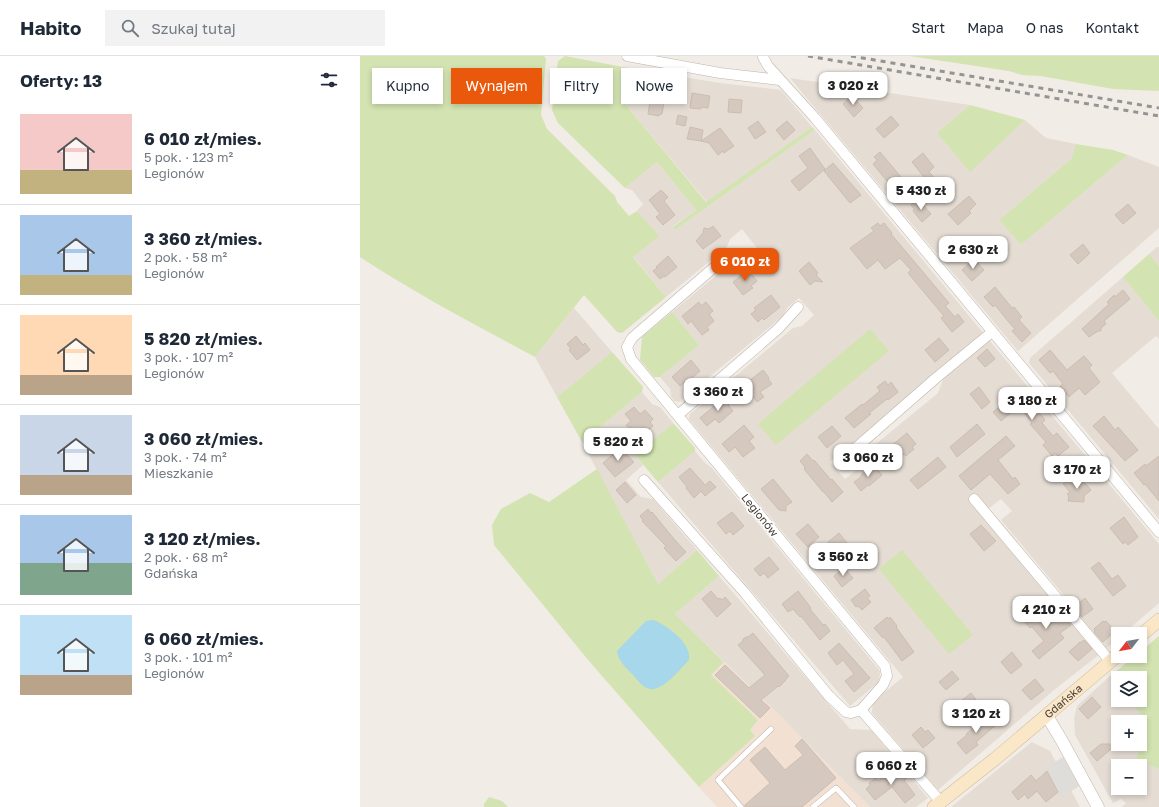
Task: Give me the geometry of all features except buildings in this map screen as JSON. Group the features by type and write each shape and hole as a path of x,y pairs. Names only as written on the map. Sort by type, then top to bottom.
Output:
{"main road":[{"path":"1147,630 1159,620"},
{"name":"Gdańska","path":"937,804 995,759 1111,661"}],"street":[{"path":"627,56 720,73 780,80"},
{"path":"764,57 768,66 814,118 1159,532"},
{"name":"Legionów","path":"718,264 632,338 627,347 631,359 885,666 887,676 883,685 861,710"},
{"path":"678,415 778,329 798,307"},
{"path":"842,460 936,378 992,332"},
{"path":"644,480 744,592 829,696 846,712 851,713 861,710 937,804"},
{"path":"974,500 1111,655"},
{"path":"1046,716 1062,741 1098,807"}],"lane":[{"path":"741,807 718,780 771,729"},
{"path":"813,807 836,788 854,807"}],"shaded area":[{"path":"687,78 781,90 812,127 707,202 625,104 687,104"},
{"path":"790,78 970,105 937,133 970,171 1025,120 1046,138 1076,144 1071,159 999,220 1021,245 1128,155 1159,167 1159,228 1018,351"},
{"path":"815,130 984,334 830,462 845,479 859,468 860,457 938,393 944,377 989,340 1159,544 1159,603 1131,627 1111,627 1111,644 1105,649 1065,601 1067,599 1001,520 1012,511 1001,499 983,513 1100,654 1054,690 938,790 918,766 926,759 918,750 910,757 872,713 873,702 903,677 689,419 690,414 793,328 802,326 814,315 799,298 787,308 783,316 679,402 674,401 671,397 670,389 660,377 699,345 672,312 736,259 745,258 757,248 742,229 730,239 727,247 666,297 633,256 658,236 637,211 643,204 632,190 625,188 657,162 696,210 673,226 675,230"},
{"path":"1159,247 1159,266 1149,254"},
{"path":"1123,277 1159,321 1159,339 1156,336 1112,373 1159,429 1159,519 1029,363 1030,358"},
{"path":"574,308 612,352 557,397 535,357"},
{"path":"642,392 652,404 660,407 673,423 635,455 643,465 626,480 641,497 653,499 697,550 658,584 582,442"},
{"path":"695,451 705,463 712,468 880,671 879,682 850,706 658,482"},
{"path":"719,576 850,729 871,730 928,798 916,807 870,807 772,708 675,614"},
{"path":"724,662 870,807 717,807 699,787 755,736 750,730 758,720 711,675"},
{"path":"1109,677 1111,679 1111,707 1135,707 1142,715 1111,715 1111,751 1139,751 1138,759 1111,759 1111,795 1147,795 1147,763 1159,769 1159,807 1122,807 1126,803 1121,799 1113,803 1075,735 1074,718 1077,706"},
{"path":"1032,742 1050,751 1080,807 951,807"},
{"path":"918,750 926,759 918,766 910,757"},
{"path":"1063,757 1079,786 1062,797 1045,768"}],"green space":[{"path":"360,56 544,56 546,59 542,104 542,68 451,68 451,104 542,104 541,115 547,129 615,196 617,202 629,216 637,211 659,236 633,257 666,297 622,333 617,332 584,295 535,357 424,296 360,257"},
{"path":"565,56 628,68 621,68 621,104 625,104 706,202 812,127 815,130 675,230 673,227 696,210 657,162 625,188 558,123 552,110 553,104 613,104 613,68 557,68 558,61"},
{"path":"910,56 1159,56 1159,91 1113,89 1041,76 1022,75 1009,71"},
{"path":"970,105 1025,120 970,172 937,133"},
{"path":"1076,144 1113,150 1128,155 1021,245 999,220 1071,159"},
{"path":"1149,254 1159,266 1159,321 1123,277"},
{"path":"672,312 699,345 660,377 654,377 640,360 642,337"},
{"path":"870,329 889,351 776,445 758,424"},
{"path":"612,352 643,387 642,392 582,442 557,397"},
{"path":"673,423 695,448 695,451 658,482 635,455"},
{"path":"597,469 658,584 697,550 719,576 675,614 724,662 711,675 758,720 750,730 755,736 699,787 589,661 494,545 492,525 501,509 530,493 549,502"},
{"path":"902,550 973,635 949,654 879,569"},
{"path":"1159,636 1159,769 1147,764 1147,759 1137,759 1139,751 1147,751 1147,715 1142,715 1135,707 1147,707 1147,671 1116,671 1126,663 1147,663 1147,646"},
{"path":"489,797 502,801 508,807 484,807 484,804"}],"water":[{"path":"654,620 672,631 683,641 687,647 689,660 669,681 657,688 651,689 641,684 624,666 617,651 646,621"}],"railway":[{"path":"808,56 1159,116"},
{"path":"851,56 1159,108"}]}
